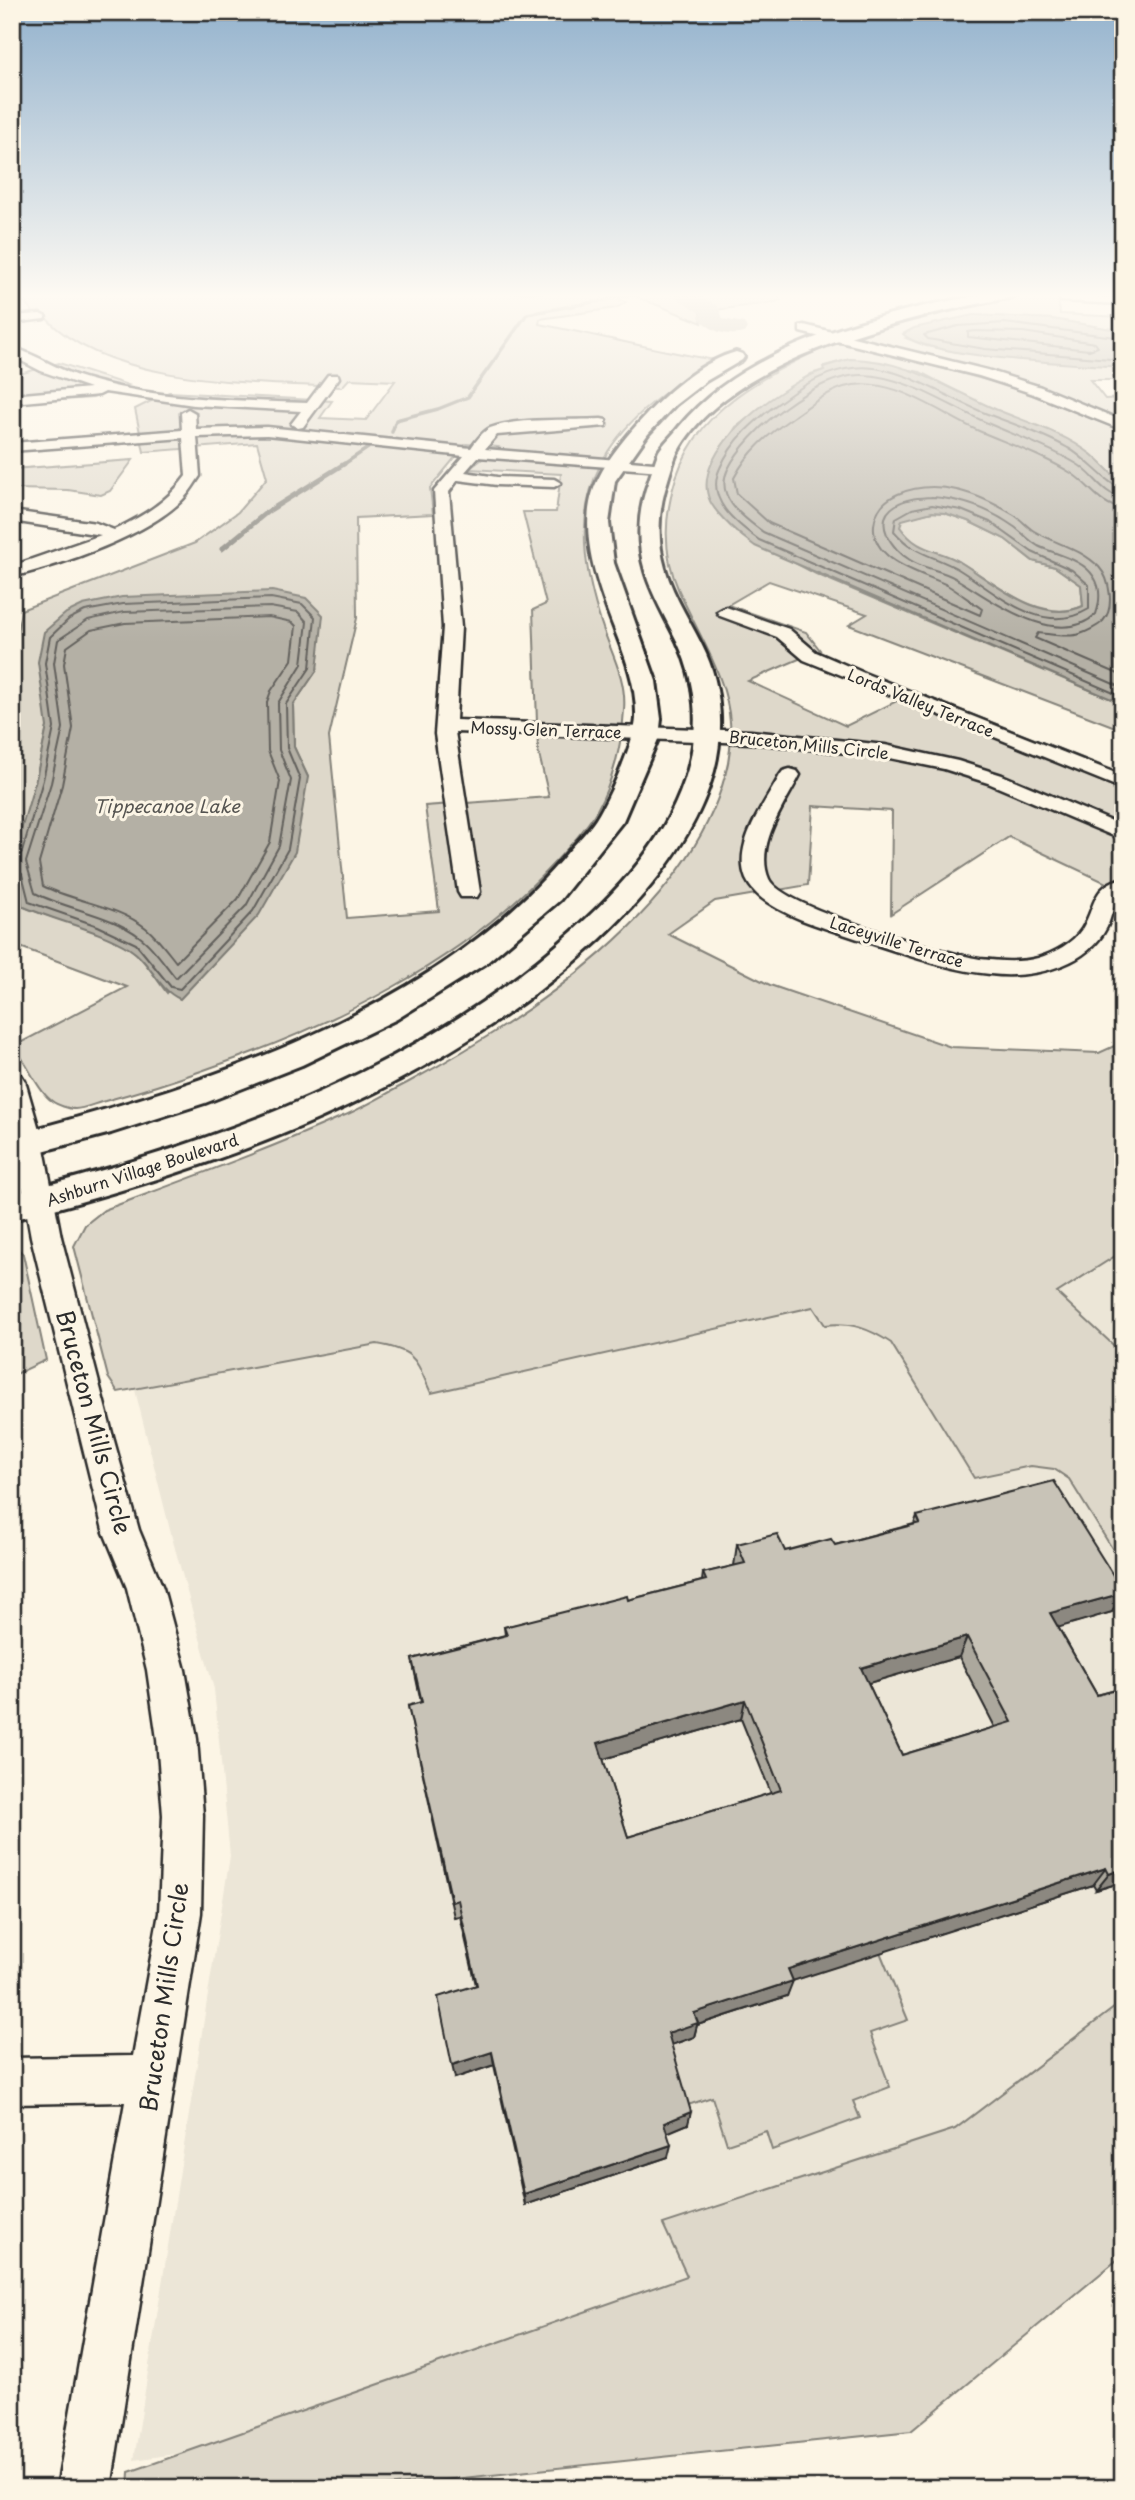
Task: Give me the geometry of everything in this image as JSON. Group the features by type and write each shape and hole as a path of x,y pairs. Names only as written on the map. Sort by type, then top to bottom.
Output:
{"main road":[{"path":"21,1145 192,1096 288,1058 364,1021 467,961 534,909 583,858 609,824 623,800 648,732 648,702 643,681 609,587 600,541 606,481 641,428 661,410"},
{"name":"Ashburn Village Boulevard","path":"25,1204 184,1158 239,1139 364,1084 480,1021 522,992 599,925 633,890 654,863 689,805 701,772 709,735 707,701 696,656 661,589 649,543 648,522 654,484 661,467 684,430 704,410"}],"street":[{"path":"12,572 114,535 159,511 190,482 194,470 190,410"},
{"path":"292,433 306,410"},
{"path":"1079,410 1123,426"},
{"path":"1084,412 1096,410"},
{"name":"Mossy Glen Terrace","path":"469,892 445,726 452,627 440,496 444,487 477,452 488,436 500,429 601,423"},
{"path":"12,447 191,433 292,433 410,447 661,467"},
{"path":"454,475 497,481 554,483"},
{"path":"12,516 89,527 114,535"},
{"name":"Lords Valley Terrace","path":"726,612 783,632 810,656 857,677 1123,783"},
{"name":"Mossy Glen Terrace","path":"445,726 536,726 648,732"},
{"name":"Bruceton Mills Circle","path":"648,732 831,743 950,765 1037,794 1123,834"},
{"name":"Laceyville Terrace","path":"790,775 754,847 756,873 761,886 777,899 800,911 908,948 946,960 983,966 1018,968 1049,962 1070,952 1087,938 1095,926 1104,898 1123,885"},
{"name":"Bruceton Mills Circle","path":"12,1081 21,1145 25,1204 121,1530 145,1588 166,1670 177,1739 183,1815 180,1913 84,2488"},
{"path":"12,2081 152,2079"}],"shaded area":[{"path":"135,410 326,410 320,418 366,420 374,410 644,410 619,436 601,464 589,496 585,531 588,571 599,616 623,685 621,736 608,787 597,810 577,838 518,899 437,961 392,988 300,1033 167,1083 79,1109 60,1105 47,1097 14,1046 127,987 12,944 12,669 21,610 195,543 238,512 267,478 257,443 144,452","holes":["466,444 498,447 469,469 561,474 556,512 523,512 546,604 533,610 538,750 549,797 425,806 439,911 347,918 329,737 357,618 356,518 433,514 430,488","317,670 293,705 294,747 308,777 167,993 142,960 123,944 22,906 36,779 47,727"]},
{"path":"721,410 761,410 736,427 709,471 718,512 736,532 816,574 1123,704 1123,730 849,625 867,614 769,581 728,605 806,632 820,650 748,681 846,726 915,692 1123,774 1123,891 1009,837 891,914 892,811 813,806 808,885 715,901 668,934 770,985 951,1047 1099,1053 1123,1042 1123,1251 1057,1293 1123,1354 1123,1566 1069,1479 1054,1469 1031,1466 974,1478 891,1343 860,1328 825,1325 813,1307 431,1393 413,1358 400,1350 377,1344 118,1392 108,1377 74,1246 85,1225 104,1210 314,1129 454,1057 553,991 601,953 645,910 682,864 711,815 728,763 731,739 725,694 675,581 667,539 669,507 677,475 689,448 706,424"},
{"path":"995,410 1069,410 1123,431 1123,485 1091,454 1060,437"},
{"path":"1095,410 1123,410 1123,421"},
{"path":"133,460 110,491 101,495 68,490 12,489 12,469"},
{"path":"932,512 968,521 1005,539 1033,561 1055,567 1081,585 1083,606 1050,610 1034,606 1018,599 960,562 921,547 900,527 902,519"},
{"path":"1123,1146 1123,2199 963,2339 134,2460 230,1856 214,1689 171,1534 97,1238"},
{"path":"12,1243 23,1254 46,1360 12,1376"},
{"path":"880,1952 908,2020 870,2033 890,2087 853,2101 860,2118 772,2150 766,2131 727,2144 712,2097 682,2107 665,2047 691,2027 787,1996 783,1984"},
{"path":"1123,2001 1123,2255 911,2431 367,2488 128,2488 129,2472 687,2276 663,2224 955,2129"}],"water":[{"path":"758,410 997,410 1070,440 1092,455 1123,485 1123,704 755,546 718,513 710,501 707,482 713,461 744,421","holes":["932,512 945,513 1005,539 1033,561 1055,567 1081,585 1083,606 1067,611 1034,606 1002,590 960,562 921,546 900,527 902,520"]},
{"name":"Tippecanoe Lake","path":"272,591 306,598 323,615 317,670 293,705 294,747 308,777 295,852 259,915 180,999 165,989 130,949 104,936 22,906 13,857 36,779 47,727 38,662 44,632 66,613 83,605 122,597"}],"building":[{"path":"1054,1481 1123,1591 1050,1613 1097,1695 1123,1688 1123,1869 1109,1874 1106,1868 788,1969 793,1981 694,2013 698,2023 668,2033 691,2112 664,2123 671,2145 524,2194 492,2052 452,2065 438,1997 477,1985 458,1900 452,1902 408,1706 422,1702 412,1659 507,1635 504,1627 627,1596 628,1600 706,1580 703,1573 745,1563 737,1544 777,1534 785,1551 831,1539 835,1545 920,1523 917,1516","holes":["967,1637 1012,1722 902,1755 861,1668","745,1700 781,1790 628,1837 598,1743"]}],"waterway":[{"path":"392,432 396,420 435,410"},
{"path":"344,464 368,448"},
{"path":"222,549 267,512 344,464"}]}
